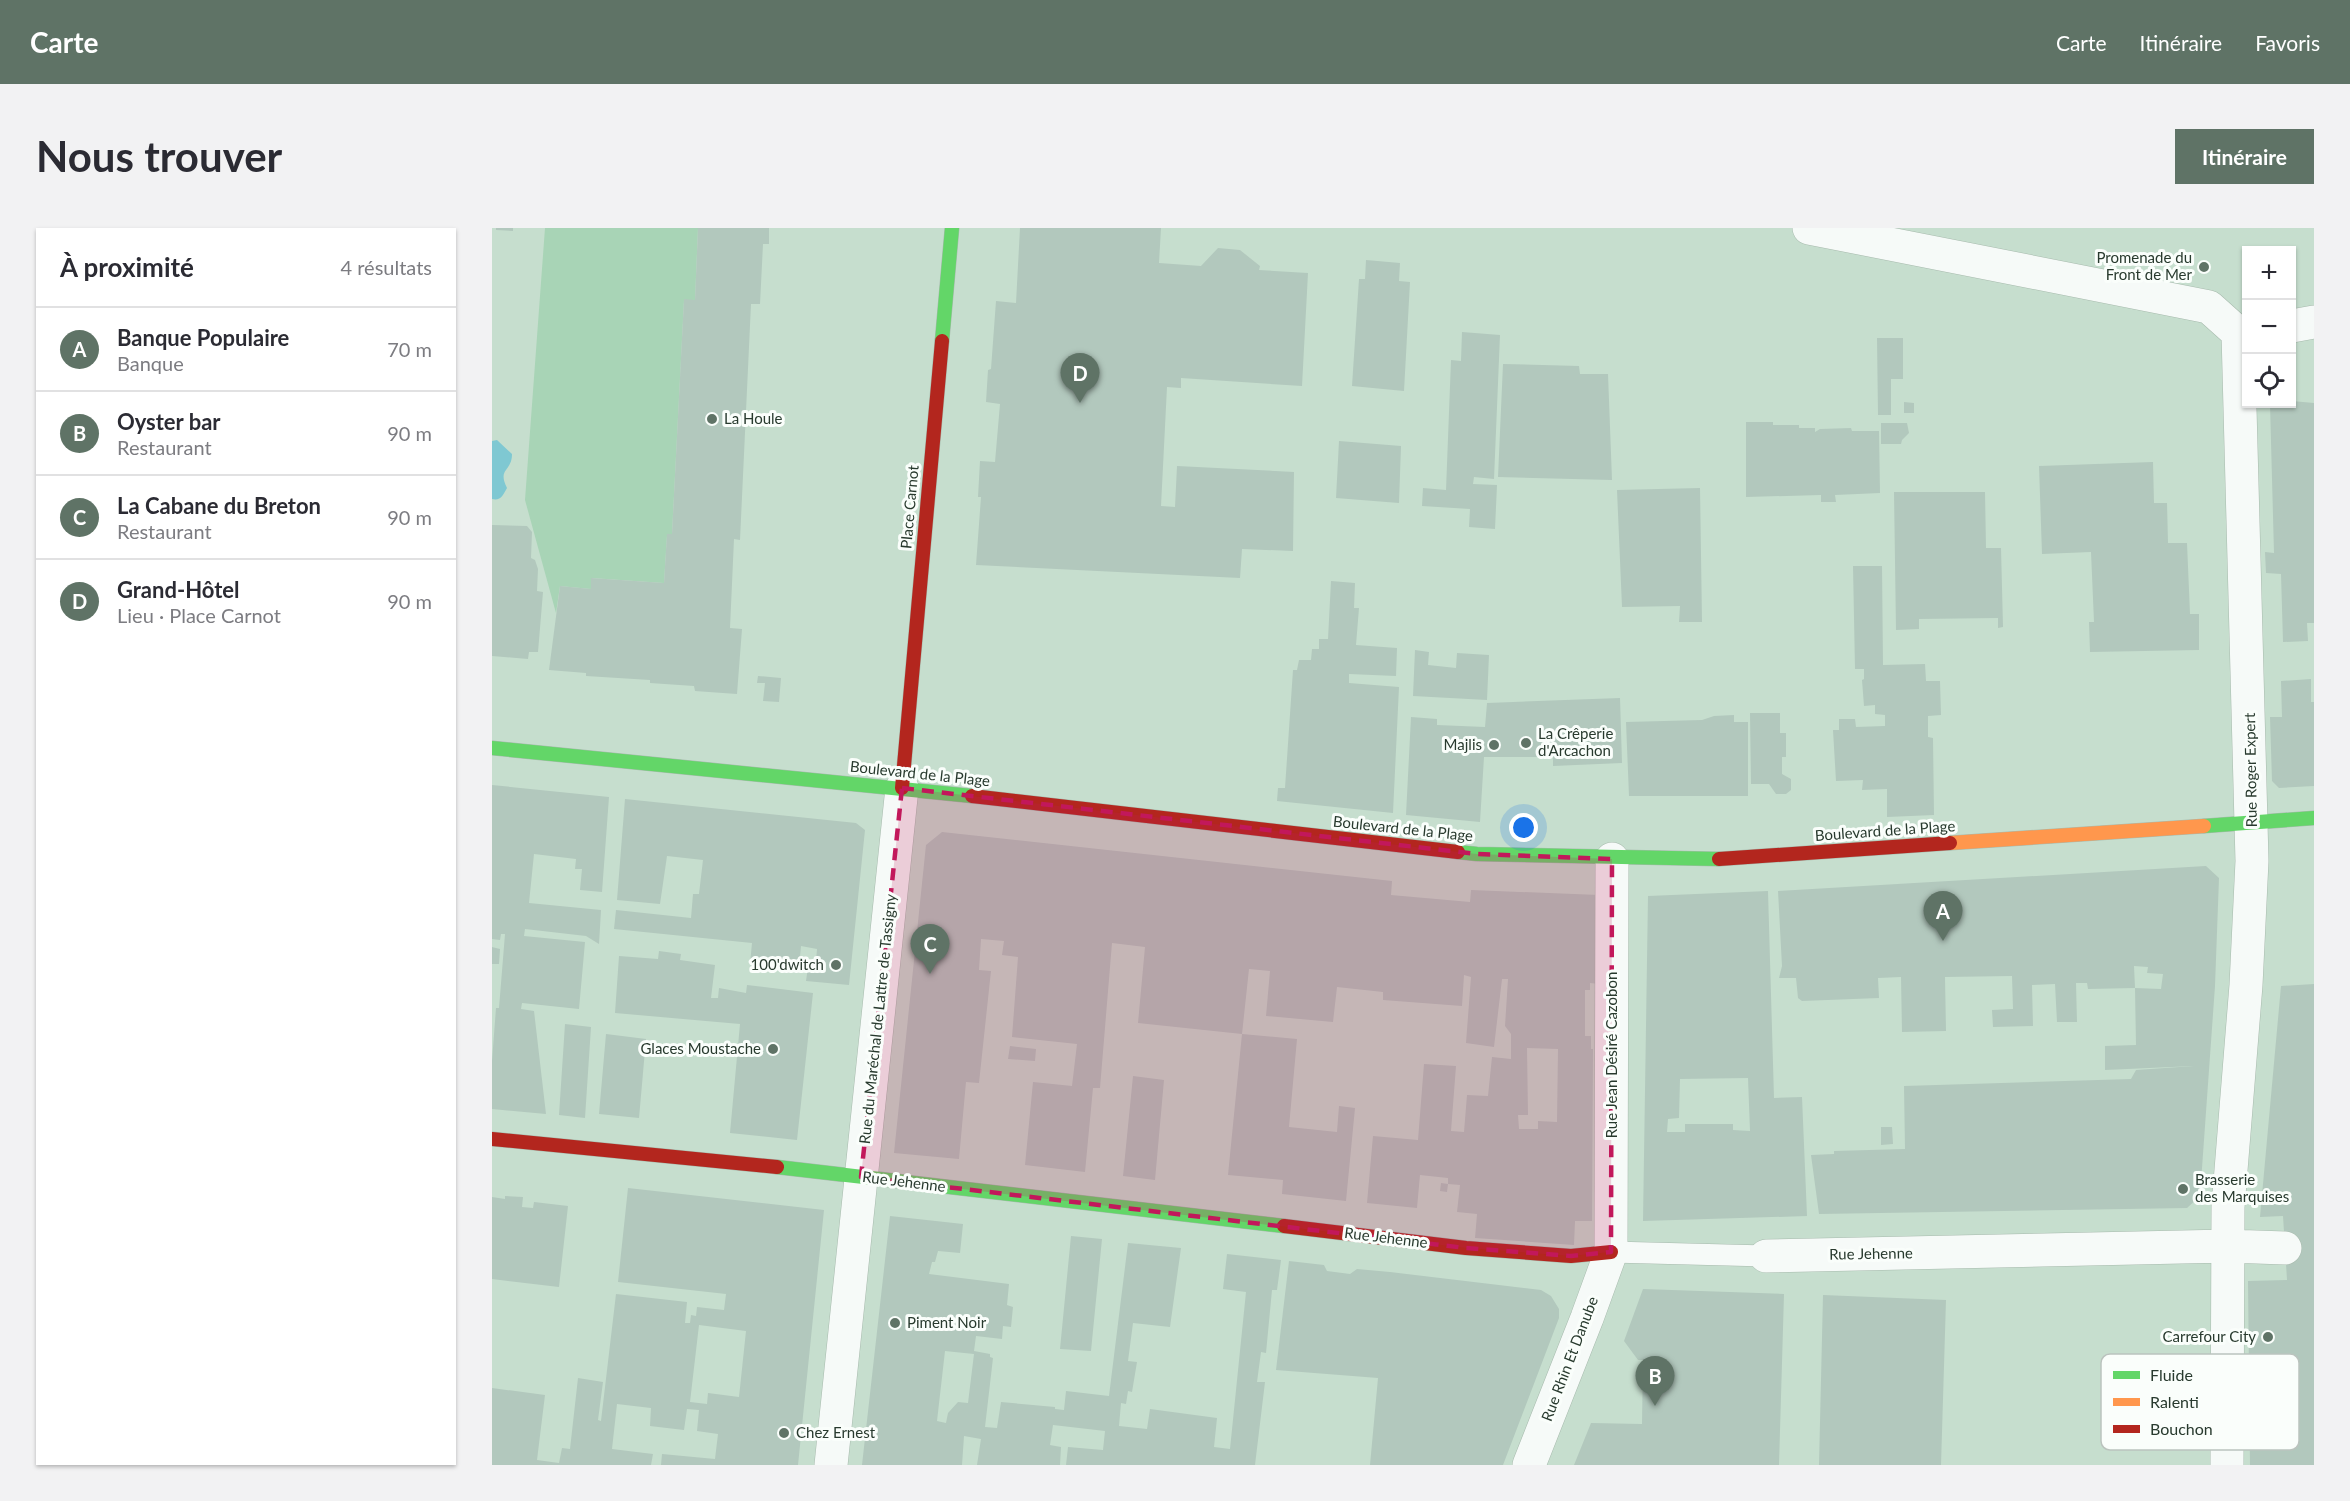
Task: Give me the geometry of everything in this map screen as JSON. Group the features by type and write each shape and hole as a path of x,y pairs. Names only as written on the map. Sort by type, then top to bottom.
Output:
{"main road":[{"name":"Place Carnot","path":"902,788 952,228"},
{"name":"Boulevard de la Plage","path":"492,748 688,769 902,788 1477,854 1612,859 1720,859 2314,818"},
{"name":"Rue Jehenne","path":"492,1139 861,1177 1466,1248 1570,1256 1611,1252"}],"street":[{"path":"1809,228 2209,307 2242,332"},
{"path":"2296,325 2314,322"},
{"name":"Rue Roger Expert","path":"2228,1354 2228,1207 2246,985 2252,822 2242,354"},
{"name":"Rue du Maréchal de Lattre de Tassigny","path":"831,1465 902,788"},
{"name":"Rue Jean Désiré Cazobon","path":"1611,1252 1612,859"},
{"name":"Rue Jehenne","path":"1766,1256 2228,1246 2285,1248"},
{"name":"Rue Rhin Et Danube","path":"1529,1465 1611,1252"},
{"name":"Rue Roger Expert","path":"2227,1450 2227,1465"}],"lane":[{"name":"Rue Jehenne","path":"1611,1252 1766,1256"}],"highlighted area":[{"path":"902,788 1477,854 1612,859 1611,1252 1571,1256 1466,1248 861,1177"}],"green space":[{"path":"545,228 698,228 695,300 684,300 672,534 667,535 664,583 592,578 591,589 560,586 556,613 525,500"}],"water":[{"path":"497,440 512,454 510,464 504,473 507,488 501,497 492,499 492,441"}],"building":[{"path":"496,228 513,228 513,231 496,230"},
{"name":"La Houle","path":"698,228 769,228 769,244 763,244 760,304 751,304 740,540 734,539 730,628 742,629 737,694 695,691 694,686 650,683 650,680 586,676 586,673 549,670 560,586 591,589 591,578 664,583 667,534 672,534 684,299 695,300"},
{"path":"1020,228 1161,228 1159,263 1201,266 1218,248 1240,250 1260,266 1259,270 1308,273 1302,386 1181,378 1181,388 1167,387 1161,506 1175,507 1177,466 1294,472 1293,551 1242,549 1240,578 976,565 981,497 978,497 980,461 995,462 1000,404 986,402 996,301 1016,303"},
{"path":"1366,260 1400,263 1399,281 1410,282 1404,391 1352,386 1359,279 1365,279"},
{"path":"1462,332 1500,335 1494,479 1474,477 1473,484 1497,485 1495,529 1469,527 1470,509 1422,506 1423,488 1446,490 1451,360 1461,361"},
{"path":"1877,338 1903,338 1903,379 1891,379 1891,415 1878,415"},
{"path":"1503,364 1579,366 1580,374 1608,374 1612,480 1498,477"},
{"path":"2296,401 2314,403 2314,623 2307,623 2308,641 2283,642 2281,574 2266,573 2265,552 2274,553 2270,408 2296,408"},
{"path":"1904,402 1914,403 1914,413 1904,413"},
{"path":"1746,422 1799,425 1799,428 1815,428 1815,432 1820,429 1851,428 1852,431 1879,431 1880,493 1835,495 1836,502 1821,502 1821,495 1746,497"},
{"path":"1881,423 1907,423 1909,433 1901,444 1881,444"},
{"path":"1339,441 1401,446 1399,503 1336,498"},
{"path":"2153,462 2154,503 2167,503 2168,543 2187,543 2190,614 2199,614 2199,650 2090,652 2089,622 2094,622 2091,552 2042,554 2039,466"},
{"path":"1700,488 1702,622 1679,622 1680,606 1622,607 1617,490"},
{"path":"1894,492 1985,492 1986,548 2001,548 2003,627 1998,628 1998,618 1919,619 1919,629 1896,630"},
{"path":"492,525 527,526 532,532 531,558 535,560 538,569 537,591 543,592 538,652 529,652 528,659 492,656"},
{"path":"1853,566 1882,566 1883,665 1925,664 1926,681 1940,681 1941,715 1928,716 1928,737 1933,738 1934,815 1887,817 1887,789 1862,790 1863,780 1836,781 1833,730 1839,730 1839,719 1855,719 1856,727 1885,726 1885,715 1875,714 1875,705 1864,706 1862,680 1864,669 1855,669"},
{"path":"1331,581 1355,583 1354,608 1359,608 1356,645 1397,648 1396,676 1349,674 1349,683 1399,687 1393,813 1277,801 1278,788 1285,788 1293,670 1297,670 1299,660 1311,660 1312,649 1319,649 1319,639 1328,639"},
{"path":"1415,650 1429,652 1428,665 1456,668 1457,653 1489,655 1487,700 1413,696"},
{"path":"758,676 781,678 779,702 763,701 765,683 757,683"},
{"path":"2311,679 2311,702 2314,702 2314,786 2279,788 2272,781 2270,717 2282,717 2281,681"},
{"path":"1620,698 1622,763 1553,766 1553,757 1484,757 1480,822 1406,815 1411,717 1437,719 1437,725 1485,727 1487,703"},
{"path":"1750,713 1780,713 1780,733 1786,733 1786,757 1782,757 1782,774 1791,779 1791,790 1786,794 1776,794 1769,784 1751,784"},
{"path":"1734,715 1734,722 1748,722 1748,796 1629,796 1626,722 1702,720 1714,716"},
{"path":"492,785 609,797 602,892 580,890 582,869 575,869 576,859 534,854 529,903 601,910 599,944 586,936 525,929 524,936 585,942 579,1009 522,1003 521,1009 534,1011 546,1114 492,1109 492,1061 505,934 501,934 500,940 492,939"},
{"path":"625,799 856,823 865,830 849,985 806,981 809,960 816,961 817,949 801,946 799,968 750,964 752,943 614,929 616,910 691,918 693,894 699,894 703,860 667,856 660,904 617,900"},
{"path":"942,832 1392,881 1391,895 1470,902 1471,890 1599,895 1599,984 1590,983 1590,990 1585,990 1585,1036 1591,1036 1591,1049 1593,1049 1592,1221 1575,1221 1574,1245 1475,1238 1477,1214 1457,1212 1460,1185 1448,1184 1448,1178 1420,1175 1417,1208 1367,1203 1373,1136 1418,1140 1424,1064 1456,1066 1451,1131 1464,1132 1467,1095 1488,1096 1492,1057 1511,1059 1511,1034 1505,1026 1508,979 1502,979 1494,1047 1466,1043 1471,977 1464,975 1462,1006 1383,1000 1383,992 1337,987 1333,1022 1266,1016 1270,971 1249,969 1242,1034 1138,1023 1145,947 1112,943 1100,1088 1093,1088 1085,1172 1025,1165 1033,1082 1072,1086 1077,1044 1012,1037 1018,957 1002,955 1004,941 981,939 979,970 991,971 979,1083 966,1082 959,1159 894,1153 926,845","holes":["1527,1048 1558,1049 1557,1122 1538,1121 1538,1129 1519,1129 1518,1115 1528,1115"]},
{"path":"2206,866 2219,878 2215,986 2200,1196 2187,1208 1819,1214 1811,1155 1834,1154 1834,1151 1905,1149 1904,1086 2131,1079 2136,1070 2194,1066 2105,1070 2105,1046 2136,1045 2135,988 2088,989 2087,983 2076,983 2077,1022 2057,1022 2055,984 2032,985 2033,1026 1993,1027 1992,1010 2013,1009 2012,976 1945,977 1946,1031 1902,1032 1901,977 1878,978 1879,998 1802,1001 1798,998 1796,978 1779,978 1782,966 1778,891","holes":["2134,966 2148,967 2147,973 2163,974 2161,989 2135,988"]},
{"path":"1768,891 1774,1098 1802,1097 1807,1216 1643,1221 1648,896","holes":["1748,1078 1750,1131 1733,1130 1733,1124 1685,1124 1685,1132 1667,1132 1668,1119 1679,1118 1680,1079"]},
{"path":"492,947 500,949 499,964 492,964"},
{"path":"659,951 681,954 680,960 715,965 711,998 718,998 719,988 746,993 747,985 813,993 797,1140 730,1133 740,1024 615,1013 619,956 658,959"},
{"path":"2314,984 2314,1465 2250,1465 2250,1450 2299,1450 2299,1354 2249,1354 2248,1281 2287,1280 2283,1216 2260,1217 2281,986"},
{"path":"565,1024 591,1027 585,1118 559,1115"},
{"path":"606,1034 646,1039 639,1118 599,1114"},
{"path":"1242,1034 1297,1039 1289,1127 1337,1132 1339,1106 1355,1108 1346,1201 1282,1194 1283,1180 1228,1175"},
{"path":"1010,1046 1036,1049 1035,1061 1008,1059"},
{"path":"1133,1076 1164,1080 1155,1180 1123,1176"},
{"path":"1881,1127 1892,1127 1893,1144 1881,1145"},
{"path":"1441,1183 1448,1184 1447,1192 1440,1191"},
{"path":"628,1188 824,1210 798,1465 661,1465 662,1454 715,1459 718,1434 697,1431 699,1410 687,1409 684,1430 650,1426 651,1408 617,1404 612,1449 653,1454 651,1465 492,1465 492,1388 545,1395 537,1460 559,1463 562,1448 570,1449 578,1378 603,1382 598,1420 601,1421 616,1294 687,1302 685,1323 690,1323 691,1315 696,1316 697,1307 724,1310 726,1294 618,1282","holes":["699,1325 746,1331 739,1397 708,1393 707,1404 690,1402"]},
{"path":"505,1196 523,1197 522,1207 533,1208 534,1202 568,1206 559,1287 492,1279 492,1197 505,1199"},
{"path":"890,1216 963,1224 960,1253 938,1251 929,1274 1009,1284 1007,1305 1013,1307 1011,1327 1003,1326 1002,1339 976,1336 974,1351 990,1354 993,1358 985,1427 997,1428 1001,1402 1055,1407 1055,1409 1064,1410 1066,1391 1109,1396 1128,1243 1181,1248 1170,1327 1133,1323 1128,1361 1137,1362 1132,1392 1128,1391 1126,1404 1121,1403 1119,1426 1147,1429 1150,1409 1217,1418 1214,1447 1230,1449 1246,1292 1223,1289 1227,1254 1281,1260 1277,1290 1272,1290 1266,1353 1261,1352 1257,1382 1265,1382 1255,1465 1066,1465 1068,1447 1103,1450 1105,1431 1053,1425 1050,1445 1061,1447 1060,1465 977,1465 981,1439 964,1436 962,1465 862,1465","holes":["945,1351 974,1354 968,1403 958,1402 948,1413 946,1423 937,1421"]},
{"path":"1071,1236 1102,1239 1091,1351 1060,1349"},
{"path":"1289,1261 1324,1265 1327,1271 1350,1274 1357,1269 1390,1272 1541,1290 1551,1296 1559,1309 1559,1318 1503,1465 1370,1465 1378,1378 1276,1370"},
{"path":"1643,1289 1784,1294 1779,1465 1574,1465 1591,1423 1642,1424 1643,1360 1638,1360 1624,1341"},
{"path":"1823,1295 1946,1300 1941,1465 1819,1465"}],"traffic: fast":[{"path":"942,341 952,228"},
{"path":"492,748 972,796"},
{"path":"2204,826 2314,818"},
{"path":"1458,852 1719,859"},
{"path":"777,1167 1284,1226"}],"traffic: slow":[{"path":"1950,843 2204,826"}],"traffic: jam":[{"path":"902,788 942,341"},
{"path":"972,796 1458,852"},
{"path":"1719,859 1950,843"},
{"path":"492,1139 777,1167"},
{"path":"1284,1226 1466,1248 1571,1256 1611,1252"}],"place":[{"name":"Promenade du Front de Mer","path":"2204,267"},
{"name":"Grand-Hôtel","path":"1080,403"},
{"name":"La Houle","path":"712,419"},
{"name":"La Crêperie d'Arcachon","path":"1526,743"},
{"name":"Majlis","path":"1494,745"},
{"name":"Banque Populaire","path":"1943,941"},
{"name":"100'dwitch","path":"836,965"},
{"name":"La Cabane du Breton","path":"930,974"},
{"name":"Glaces Moustache","path":"773,1049"},
{"name":"Brasserie des Marquises","path":"2183,1189"},
{"name":"Piment Noir","path":"895,1323"},
{"name":"Carrefour City","path":"2268,1337"},
{"name":"Oyster bar","path":"1655,1406"},
{"name":"Chez Ernest","path":"784,1433"}]}
